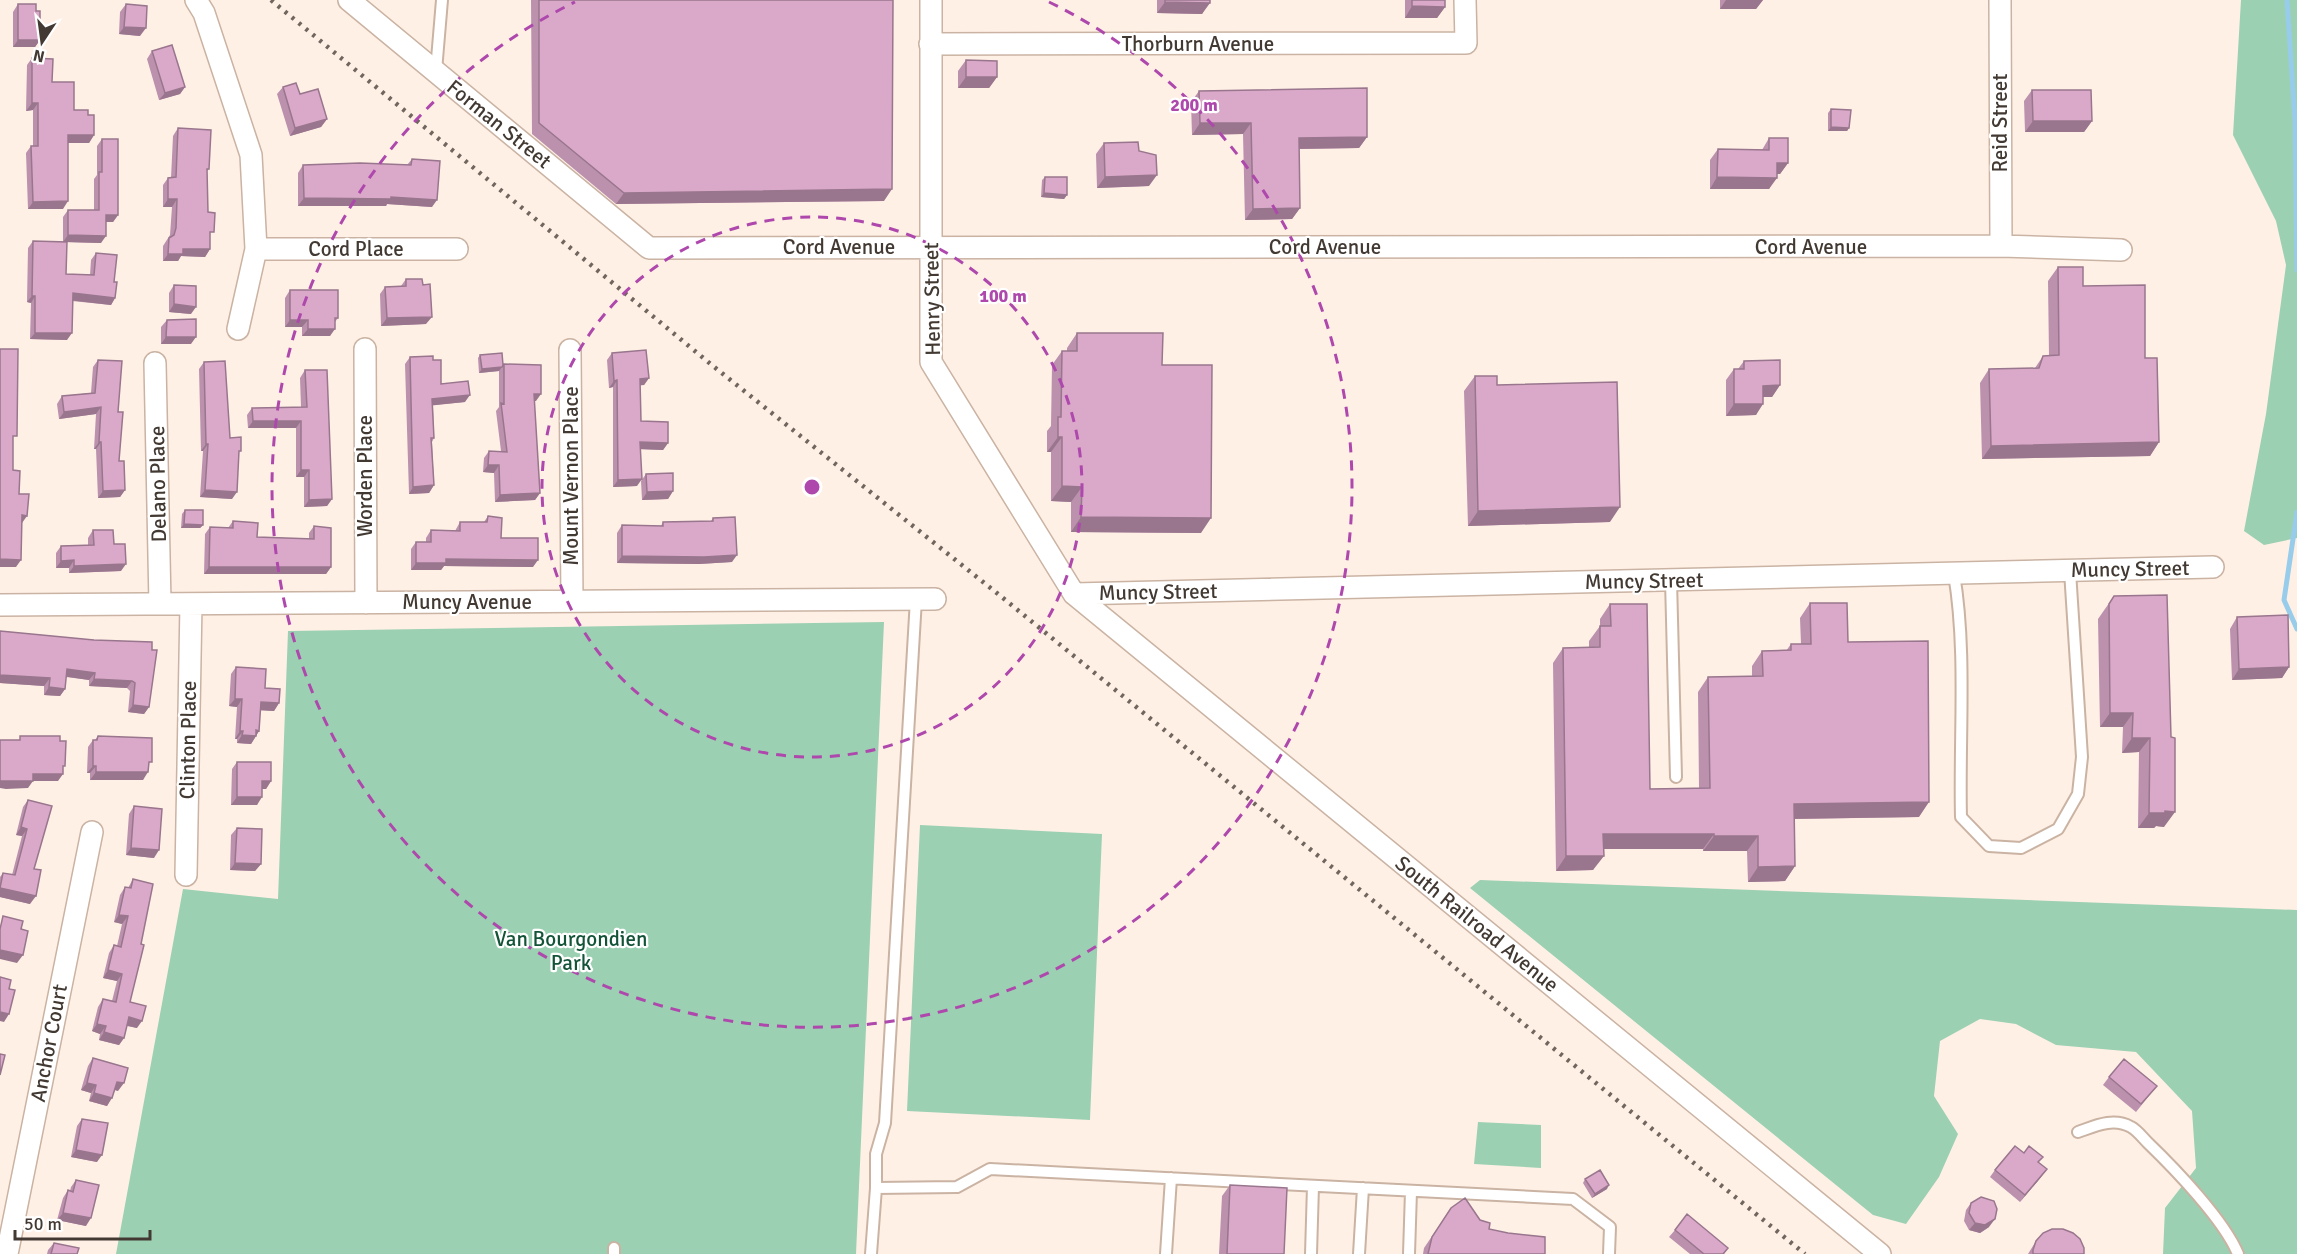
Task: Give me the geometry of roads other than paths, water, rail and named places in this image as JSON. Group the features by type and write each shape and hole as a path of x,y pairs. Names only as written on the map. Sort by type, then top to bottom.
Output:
{"street":[{"path":"196,0 204,13 250,154 256,249 238,329"},
{"name":"Forman Street","path":"349,0 649,248"},
{"name":"Henry Street","path":"930,0 931,362 1074,594"},
{"name":"Thorburn Avenue","path":"930,44 1466,43 1465,0"},
{"name":"Reid Street","path":"2000,0 2001,246"},
{"name":"Cord Avenue","path":"649,248 2001,246 2121,250"},
{"name":"Cord Place","path":"256,249 457,249"},
{"name":"Worden Place","path":"365,349 366,603"},
{"name":"Mount Vernon Place","path":"570,350 572,602"},
{"name":"Delano Place","path":"155,363 160,604"},
{"name":"Muncy Street","path":"1074,594 2213,567"},
{"name":"South Railroad Avenue","path":"1074,594 1880,1254"},
{"name":"Muncy Avenue","path":"0,605 925,599"},
{"name":"Clinton Place","path":"186,875 191,604"},
{"name":"Anchor Court","path":"7,1254 92,832"}],"lane":[{"path":"436,72 442,0"},
{"path":"1954,574 1958,598 1960,659 1961,817 1989,846 2020,848 2058,829 2078,794 2082,757 2070,571"},
{"path":"1671,580 1676,777"},
{"path":"871,1254 876,1154 885,1123 925,599"},
{"path":"2078,1132 2109,1122 2132,1127 2211,1212 2232,1240 2238,1254"},
{"path":"876,1188 957,1187 990,1169 1573,1199 1610,1227 1609,1254"},
{"path":"1166,1254 1171,1178"},
{"path":"1311,1254 1313,1186"},
{"path":"1359,1254 1363,1188"},
{"path":"1409,1254 1411,1191"}],"waterway":[{"path":"2287,0 2295,121 2297,270"},
{"path":"2297,512 2284,600 2297,629"}],"railway":[{"path":"271,0 713,366 1003,598 1805,1254"}],"park label":[{"name":"Van Bourgondien Park","path":"571,951"}]}
